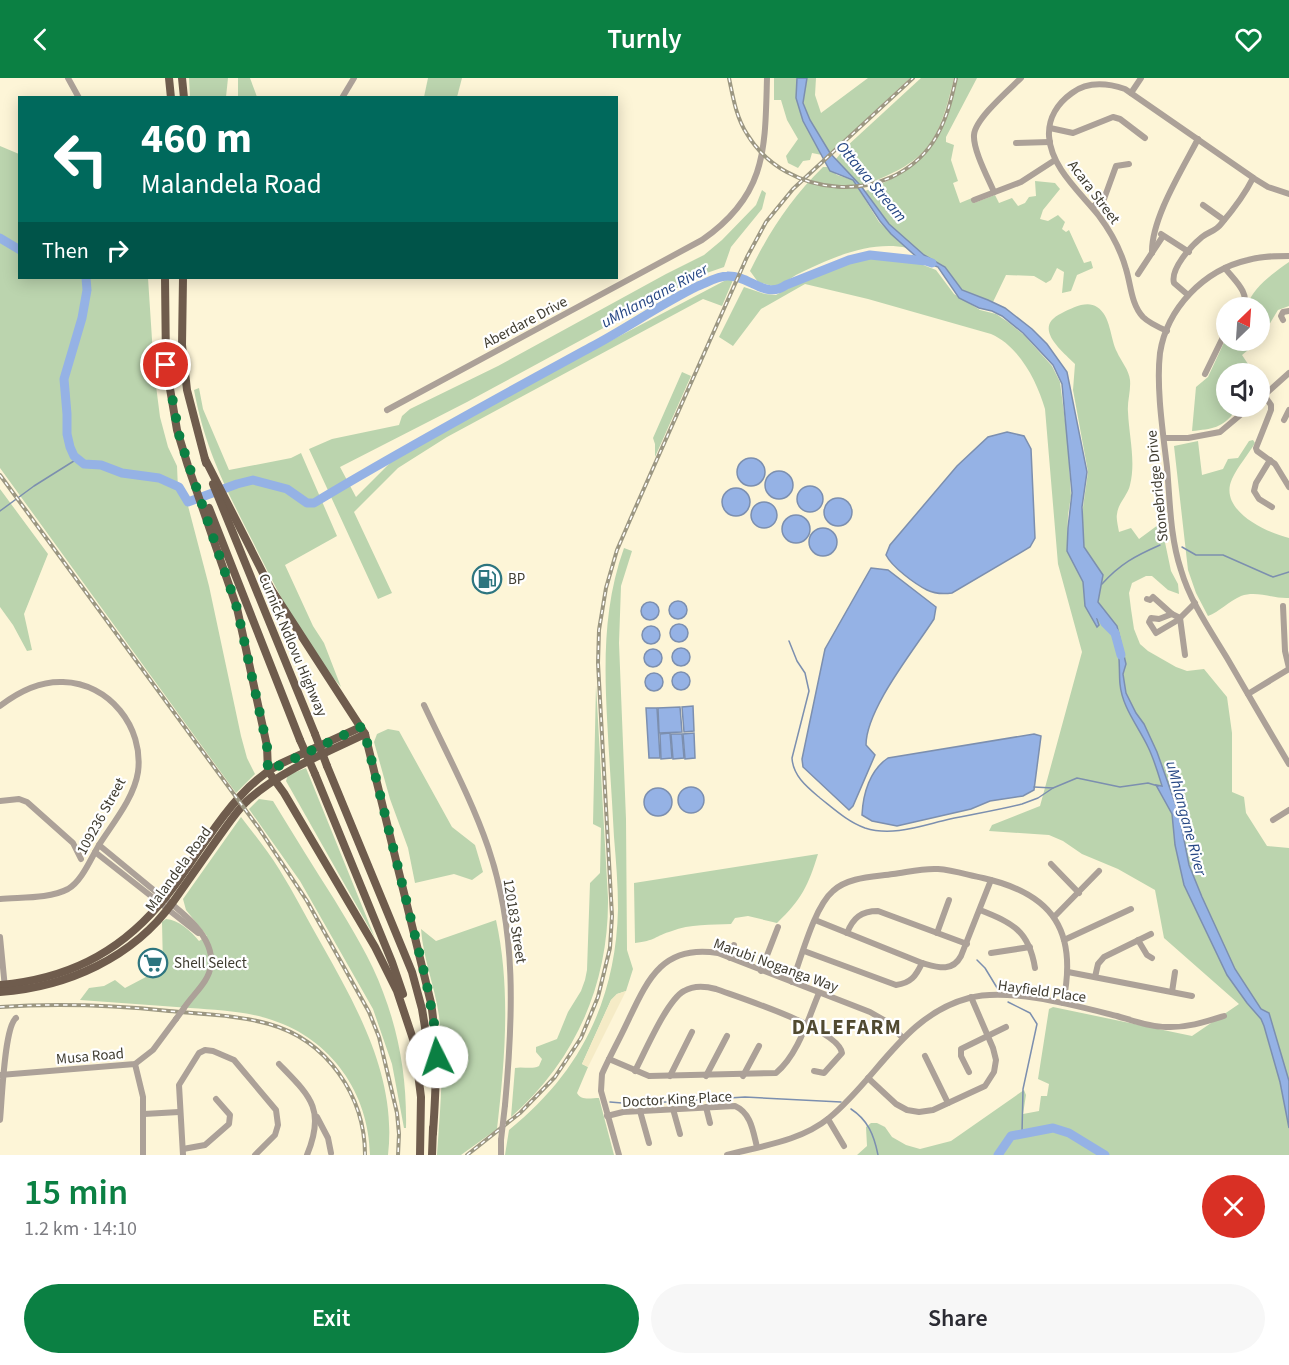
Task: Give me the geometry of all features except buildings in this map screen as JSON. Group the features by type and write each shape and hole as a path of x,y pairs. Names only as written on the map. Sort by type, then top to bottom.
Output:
{"main road":[{"path":"167,78 169,96"},
{"path":"182,78 184,96"},
{"name":"Curnick Ndlovu Highway","path":"167,279 172,369 190,466 392,962 405,1001 415,1045 421,1097 420,1155"},
{"path":"183,279 182,345 187,390 205,459 271,589 363,731 431,1003 437,1071 433,1133"},
{"name":"Curnick Ndlovu Highway","path":"213,477 251,580 406,958 417,992 431,1060 432,1155"},
{"path":"202,498 237,608 267,746 268,771 284,793 375,947 397,991 415,1045"},
{"name":"Malandela Road","path":"166,904 230,807 268,771 363,731"},
{"name":"Malandela Road","path":"3,988 68,971 99,956 131,934 166,904 239,810 273,780 363,731"}],"street":[{"path":"68,78 78,96"},
{"path":"343,96 354,78"},
{"name":"Aberdare Drive","path":"387,410 702,240 727,221 742,203 762,160 765,147 767,78"},
{"path":"994,192 976,146 975,130 1021,78"},
{"path":"1131,93 1141,78"},
{"name":"Acara Street","path":"1167,331 1143,317 1136,307 1121,255 1107,226 1055,160 1050,142 1050,128 1058,106 1076,90 1092,84 1105,84 1131,93 1253,178 1268,187 1289,194"},
{"path":"1050,128 1073,133 1113,117 1120,119 1145,138"},
{"path":"1152,253 1155,230 1174,185 1198,139"},
{"path":"1016,143 1050,142"},
{"path":"974,200 1021,182 1055,160"},
{"path":"1092,207 1104,199 1116,166 1129,164"},
{"path":"1188,295 1176,287 1173,279 1176,267 1200,239 1215,230 1224,220 1253,178"},
{"path":"1203,205 1224,220"},
{"path":"1155,230 1189,252"},
{"path":"1138,274 1163,236"},
{"name":"Stonebridge Drive","path":"1289,256 1249,260 1225,268 1212,275 1188,295 1172,318 1167,331 1160,354 1159,371 1175,547 1181,570 1195,603 1289,764"},
{"path":"1225,268 1245,297"},
{"path":"1283,320 1282,312 1289,311"},
{"path":"1205,374 1216,351"},
{"path":"1270,390 1289,373"},
{"path":"1284,420 1289,410"},
{"path":"1164,438 1188,438 1220,432 1238,417"},
{"path":"1268,417 1256,448 1275,464 1289,487"},
{"path":"1270,460 1256,483 1254,491 1259,498 1272,507"},
{"path":"1147,599 1150,600 1153,597 1180,618"},
{"path":"1172,614 1159,619 1151,618 1149,622 1156,633 1180,618 1195,603"},
{"path":"1248,693 1289,668 1285,651 1283,606"},
{"path":"1180,618 1185,656"},
{"name":"109236 Street","path":"0,706 21,691 42,685 63,682 95,690 115,704 123,714 130,724 138,747 137,775 127,800 75,883 67,890 0,899"},
{"name":"120183 Street","path":"424,705 478,823 488,849 501,902 510,962 512,994 501,1155"},
{"path":"0,801 19,799 27,802 73,843 81,859"},
{"path":"1273,820 1289,810"},
{"path":"99,845 166,904"},
{"path":"95,852 166,904"},
{"path":"1051,864 1079,893"},
{"path":"792,982 815,920 824,901 833,891 844,884 858,880 937,869 991,880 1024,890 1040,902 1054,917 1064,940 1068,972 1063,1003"},
{"path":"1054,917 1099,871"},
{"path":"815,920 922,963 942,968 953,966 958,962 967,944 991,880"},
{"path":"937,933 949,900"},
{"name":"Musa Road","path":"2,1075 135,1064 153,1050 206,980 211,956 204,938 189,919 166,904"},
{"path":"1064,940 1131,909"},
{"path":"980,910 1014,926 1022,933 1030,947 1035,968"},
{"path":"847,933 857,916 865,912 878,911 967,944"},
{"path":"761,971 778,927"},
{"path":"1095,976 1098,964 1104,957 1151,934"},
{"path":"0,938 3,988"},
{"path":"1138,940 1147,955 1152,958"},
{"path":"730,958 734,945"},
{"path":"991,953 1030,947"},
{"name":"Marubi Noganga Way","path":"619,1155 600,1081 652,975 665,963 682,954 699,951 717,953 878,1016 903,1038"},
{"path":"804,951 896,985 908,983 914,978 922,963"},
{"path":"1068,972 1192,996"},
{"path":"1172,992 1176,972"},
{"path":"635,1071 672,1002 687,989 699,987 716,989 821,1030 843,1051 824,1073 814,1071"},
{"path":"609,1059 649,1076 743,1076 776,1073 783,1068 790,1056 807,1024 819,993"},
{"name":"Hayfield Place","path":"727,1155 796,1136 828,1119 903,1038 933,1013 971,997 1006,995 1063,1003 1166,1028 1198,1025 1224,1016"},
{"path":"868,1078 896,1104 907,1110 925,1112 980,1089 992,1077 996,1060 971,997"},
{"path":"0,1120 2,1075 9,1031 16,1018"},
{"path":"969,1072 961,1056 961,1049 1006,1027"},
{"path":"670,1076 692,1032"},
{"path":"706,1076 727,1036"},
{"path":"743,1076 759,1046"},
{"path":"216,1099 230,1114 229,1124 206,1145 183,1152 179,1085 199,1053 205,1050 234,1060 276,1110 278,1125 275,1135 255,1155"},
{"path":"925,1056 948,1103"},
{"path":"135,1064 142,1091 143,1155"},
{"path":"279,1064 304,1092 328,1138 331,1153"},
{"name":"Doctor King Place","path":"608,1116 623,1112 728,1106 740,1108 749,1119 757,1147"},
{"path":"706,1107 710,1124"},
{"path":"673,1109 680,1134"},
{"path":"640,1111 649,1143"},
{"path":"144,1114 179,1112"},
{"path":"307,1155 315,1127 316,1114"},
{"path":"828,1119 844,1146"}],"green space":[{"path":"189,78 228,78 226,96 190,96"},
{"path":"238,78 250,78 257,96 238,96"},
{"path":"428,78 462,78 457,96 424,96"},
{"path":"774,78 797,78 800,110 822,155 812,153 810,160 803,161 798,168 788,163 786,156 798,139 787,120 781,100 774,100"},
{"path":"807,78 816,78 815,95 821,113 868,78 910,78 830,153 810,120 803,103"},
{"path":"921,78 954,78 942,120 935,135 915,159 861,186 836,159"},
{"path":"957,78 977,78 946,137 946,142 954,145 951,160 958,181 953,183 960,203 972,198 974,203 995,195 999,203 1012,198 1018,206 1025,203 1029,197 1036,196 1035,181 1055,183 1060,189 1043,210 1040,219 1048,221 1058,215 1065,222 1062,229 1066,232 1069,230 1084,263 1091,261 1093,268 1077,275 1071,291 1062,293 1064,272 1057,268 1051,280 1046,283 1034,276 1006,275 993,302 962,290 945,267 924,255 889,224 865,191 904,172 929,149 945,119"},
{"path":"0,146 18,154 18,279 148,279 154,370 160,417 168,447 177,466 178,489 187,502 209,586 241,736 247,758 255,774 236,793 0,468"},
{"path":"823,167 853,180 879,222 907,248 893,246 850,252 808,269 776,287 758,282 750,271 765,243 791,203"},
{"path":"762,190 766,193 762,209 731,247 724,267 701,275 467,402 340,467 356,497 396,457 726,280 733,280 722,306 703,299 447,437 398,468 354,512 392,593 378,599 309,449 332,439 399,425 402,416 410,409 498,366 704,255 756,205"},
{"path":"870,257 918,263 936,270 954,294 980,310 996,314 1008,322 1024,335 1052,366 1060,382 1068,444 1071,496 1067,540 1083,535 1083,507 1088,472 1073,390 1075,364 1056,345 1049,331 1049,325 1062,313 1089,304 1097,307 1105,316 1130,380 1128,408 1132,476 1129,489 1118,510 1119,532 1131,528 1139,539 1158,525 1162,528 1171,571 1178,584 1179,594 1168,590 1152,576 1146,576 1132,583 1129,593 1134,629 1140,644 1148,651 1187,671 1204,669 1227,697 1232,733 1232,792 1244,797 1246,813 1267,846 1289,848 1289,1155 857,1155 867,1146 866,1127 871,1123 885,1127 892,1137 906,1145 920,1149 951,1141 1024,1090 1026,1095 1023,1114 1039,1111 1041,1096 1047,1096 1049,1084 1038,1079 1049,1009 1053,1007 1192,1036 1239,1004 1164,938 1155,890 1049,835 989,831 992,825 1040,806 1082,652 1058,564 1045,409 1026,366 1010,347 991,334 868,299 805,284 761,309 733,346 719,337 744,287 776,295 807,278 851,261"},
{"path":"1289,262 1289,306 1278,310 1270,323 1270,297 1251,297 1270,276"},
{"path":"1220,351 1247,351 1242,355 1247,363 1216,363 1216,417 1231,417 1217,427 1192,431 1196,387 1208,377"},
{"path":"682,372 691,376 655,457 653,438"},
{"path":"199,388 203,409 229,470 291,458 301,453 337,536 285,565 313,626 324,643 341,687 315,653 293,618 225,486 204,431 194,390"},
{"path":"1253,440 1255,443 1232,479 1229,490 1238,510 1246,518 1268,531 1289,538 1289,598 1247,594 1208,616 1196,593 1188,570 1174,446 1198,441 1202,475 1223,469 1228,459 1238,458 1249,441"},
{"path":"0,489 48,554 24,614 32,650 27,651 0,607"},
{"path":"624,548 632,551 621,586 619,643 626,819 627,950 633,969 626,991 617,994 611,1000 582,1064 588,1067 577,1093 584,1098 599,1098 614,1155 505,1155 509,1130 556,1084 574,1059 601,1004 610,974 616,942 618,900 607,718 606,653 612,590"},
{"path":"596,685 608,898 607,930 602,961 595,990 570,1046 534,1095 511,1117 515,1068 539,1066 542,1059 536,1052 536,1047 557,1039 568,1012 581,991 587,970 590,883 600,873 601,828 593,824"},
{"path":"388,729 399,731 452,827 475,845 483,872 472,880 454,874 415,883 408,848 390,799 374,742 377,734"},
{"path":"306,768 375,938 286,781 288,775"},
{"path":"259,799 273,801 354,933 378,980 394,1025 401,1059 406,1128 404,1128 392,1064 373,1009 300,881 249,809"},
{"path":"241,817 285,878 361,1019 381,1072 387,1099 388,1155 370,1155 363,1110 343,1071 312,1040 293,1029 262,1017 231,1011 80,1000 89,988 104,986 115,980 125,988 163,968 162,922 166,919 176,921 199,941 207,936 186,910 183,899"},
{"path":"818,854 803,892 793,907 777,923 748,916 735,918 731,924 686,927 635,943 634,883"},
{"path":"496,920 504,972 505,998 504,1050 497,1129 461,1155 437,1155 441,1033 421,929 436,941"}],"sand":[{"path":"626,991 588,1067 582,1064 611,1000 617,994"}],"water":[{"path":"797,78 807,78 803,103 810,120 830,153 861,186 889,224 924,255 945,267 962,290 1005,308 1032,329 1047,344 1067,372 1087,472 1082,507 1084,547 1103,575 1098,602 1117,626 1126,664 1123,674 1126,693 1157,752 1179,814 1189,865 1202,897 1235,969 1261,1009 1269,1013 1289,1081 1289,1128 1280,1082 1261,1019 1227,975 1184,885 1175,845 1172,814 1156,785 1162,786 1152,756 1127,709 1121,692 1116,636 1106,622 1097,619 1099,625 1097,627 1085,606 1083,582 1067,551 1072,493 1062,384 1053,365 1023,333 1002,316 959,298 938,267 920,260 891,234 853,180 830,171 803,121 796,98"},
{"path":"1007,432 1024,436 1031,449 1035,538 1030,547 952,593 933,592 916,584 889,560 886,555 890,545 957,466 988,437"},
{"path":"751,458 761,462 765,472 761,482 751,486 741,482 737,472 741,462"},
{"path":"779,471 789,475 793,485 789,495 779,499 769,495 765,485 769,475"},
{"path":"810,486 820,489 823,499 820,509 810,512 800,509 797,499 800,489"},
{"path":"736,488 746,492 750,502 746,512 736,516 726,512 722,502 726,492"},
{"path":"838,498 848,502 852,512 848,522 838,526 828,522 824,512 828,502"},
{"path":"764,502 774,505 777,515 774,525 764,528 754,525 751,515 754,505"},
{"path":"796,515 806,519 810,529 806,539 796,543 786,539 782,529 786,519"},
{"path":"823,528 833,532 837,542 833,552 823,556 813,552 809,542 813,532"},
{"path":"871,568 888,570 936,607 934,619 892,680 874,714 866,745 875,755 853,806 849,810 803,767 802,759 825,649"},
{"path":"674,601 682,601 687,606 685,617 674,619 669,614 669,606"},
{"path":"646,602 654,602 659,607 657,618 646,620 641,615 641,607"},
{"path":"675,624 683,624 688,629 686,640 675,642 670,637 670,629"},
{"path":"647,626 655,626 660,631 658,642 647,644 642,639 642,631"},
{"path":"677,648 685,648 690,653 688,664 677,666 672,661 672,653"},
{"path":"649,649 657,649 662,654 660,665 649,667 644,662 644,654"},
{"path":"677,672 685,672 690,677 688,688 677,690 672,685 672,677"},
{"path":"650,673 658,673 663,678 661,689 650,691 645,686 645,678"},
{"path":"693,706 694,731 684,732 682,707"},
{"path":"680,707 682,732 659,733 658,708"},
{"path":"646,708 657,708 660,758 649,758"},
{"path":"670,733 672,758 661,759 660,734"},
{"path":"694,733 695,758 685,759 683,734"},
{"path":"671,734 682,734 684,758 673,759"},
{"path":"1034,734 1041,736 1034,790 1023,796 990,801 971,809 897,826 872,821 862,815 864,798 872,776 888,758"},
{"path":"691,787 701,790 704,800 701,810 691,813 681,810 678,800 681,790"},
{"path":"658,788 668,792 672,802 668,812 658,816 648,812 644,802 648,792"}],"waterway":[{"name":"uMhlangane River","path":"0,238 18,249"},
{"name":"uMhlangane River","path":"86,279 87,290 82,318 64,379 67,434 74,456 84,464 101,465 122,473 159,478 179,487 188,502 253,480 287,489 307,503 314,503 671,300 716,278 735,277 771,290 849,260 870,255 932,263"},
{"path":"0,511 77,459 84,464"},
{"path":"1102,584 1128,561 1160,545"},
{"path":"1182,547 1196,555 1223,555 1273,577 1289,572"},
{"name":"uMhlangane River","path":"1099,612 1105,623 1115,633 1121,655"},
{"path":"789,641 805,673 809,691 792,758 795,770 810,790 853,822 865,828 897,831 1022,804 1038,798 1053,788"},
{"path":"1034,787 1053,788 1077,778 1120,787 1148,783 1158,786"},
{"path":"977,960 985,968 999,991"},
{"path":"1008,1002 1030,1013 1037,1024 1023,1089 1022,1133"},
{"path":"610,1102 634,1104 745,1097 841,1102"},
{"path":"851,1109 862,1118 869,1129 878,1155"},
{"name":"uMhlangane River","path":"998,1155 1011,1136 1053,1128 1069,1133 1105,1155"}],"railway":[{"path":"729,78 740,121 764,156 786,172 811,182 838,187 865,185 891,177 914,163 933,142 945,119 956,78"},
{"path":"467,1155 520,1113 555,1077 581,1038 598,997 610,948 612,916 598,663 599,630 606,588 617,550 747,257 766,222 793,189 913,78"},
{"path":"0,475 258,827 307,901 369,1012 379,1037 397,1113 398,1155"},
{"path":"0,1007 106,1006 219,1015 269,1024 290,1032 325,1057 339,1073 358,1112 365,1155"}],"place":[{"name":"BP","path":"487,579"},
{"name":"Shell Select","path":"153,963"}],"district":[{"name":"DALEFARM","path":"847,1027"}],"route":[{"path":"166,365 177,430 237,608 267,746 268,771 361,727 365,734 426,980 434,1023 437,1057"}],"water label":[{"name":"Ottawa Stream","path":"872,181"}]}
